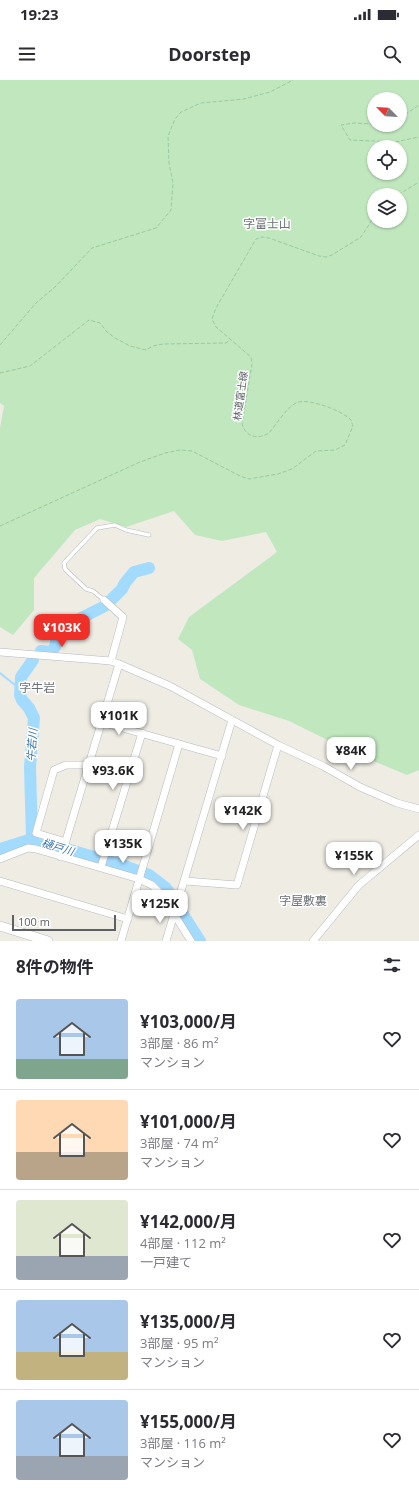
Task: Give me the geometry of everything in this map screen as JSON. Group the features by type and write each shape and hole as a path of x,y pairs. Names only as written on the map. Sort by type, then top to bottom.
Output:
{"street":[{"path":"104,600 123,617 111,661"},
{"path":"0,652 111,661 170,686 278,746 323,766 360,786 397,803 419,809"},
{"path":"61,857 119,664"},
{"path":"166,941 232,720"},
{"path":"101,722 222,756"},
{"path":"101,867 142,733"},
{"path":"121,941 179,744"},
{"path":"184,881 237,885 278,746"},
{"path":"66,843 36,834 54,770 66,766 89,765"},
{"path":"313,941 358,885 419,836"},
{"path":"0,859 28,848 36,849 139,879 152,885 162,895 191,941"},
{"path":"0,881 128,919"},
{"path":"0,926 37,939 48,941"}],"lane":[{"path":"104,600 93,591 86,589 80,584 64,569 64,563 97,528 115,525 126,530 149,535"}],"path":[{"path":"0,345 36,303 55,287 92,248 156,228 164,220 171,210 173,183 168,163 168,136 175,119 181,112 201,103 244,99 270,92 293,80"},
{"path":"407,113 419,104"},
{"path":"367,124 354,123 341,125 350,140 395,142 419,137"},
{"path":"407,189 419,182"},
{"name":"林道富士線","path":"0,526 140,462 165,453 180,450 192,451 240,476 249,479 278,474 292,469 316,451 335,450 345,445 353,426 351,420 332,409 309,401 302,401 291,406 269,433 264,436 252,436 244,431 242,424 252,364 251,357 216,327 212,319 216,308 256,239 262,237 269,238 319,256 326,257 332,255 361,237 367,228"},
{"path":"0,373 30,366 89,320 100,323 107,332 130,346 146,350 153,346 162,344 226,343 231,340"}],"green space":[{"path":"0,80 419,80 419,770 407,775 352,752 289,721 239,705 200,679 192,650 178,639 189,617 277,552 266,532 222,541 195,535 174,511 126,527 100,519 75,530 34,578 34,610 13,635 0,627 0,428 4,406 0,403"}],"waterway":[{"name":"牛若川","path":"41,651 51,652 55,647 57,637 61,631 71,623 105,606 122,589 134,572 149,568"},
{"name":"牛若川","path":"32,839 30,767 34,718 20,695 21,677 33,660"},
{"path":"0,673 20,689"},
{"name":"樋戸川","path":"0,849 32,839 125,866 149,875 166,888 200,941"}],"district":[{"name":"字富士山","path":"267,224"},
{"name":"字牛岩","path":"37,688"},
{"name":"字屋敷裏","path":"303,901"}]}
